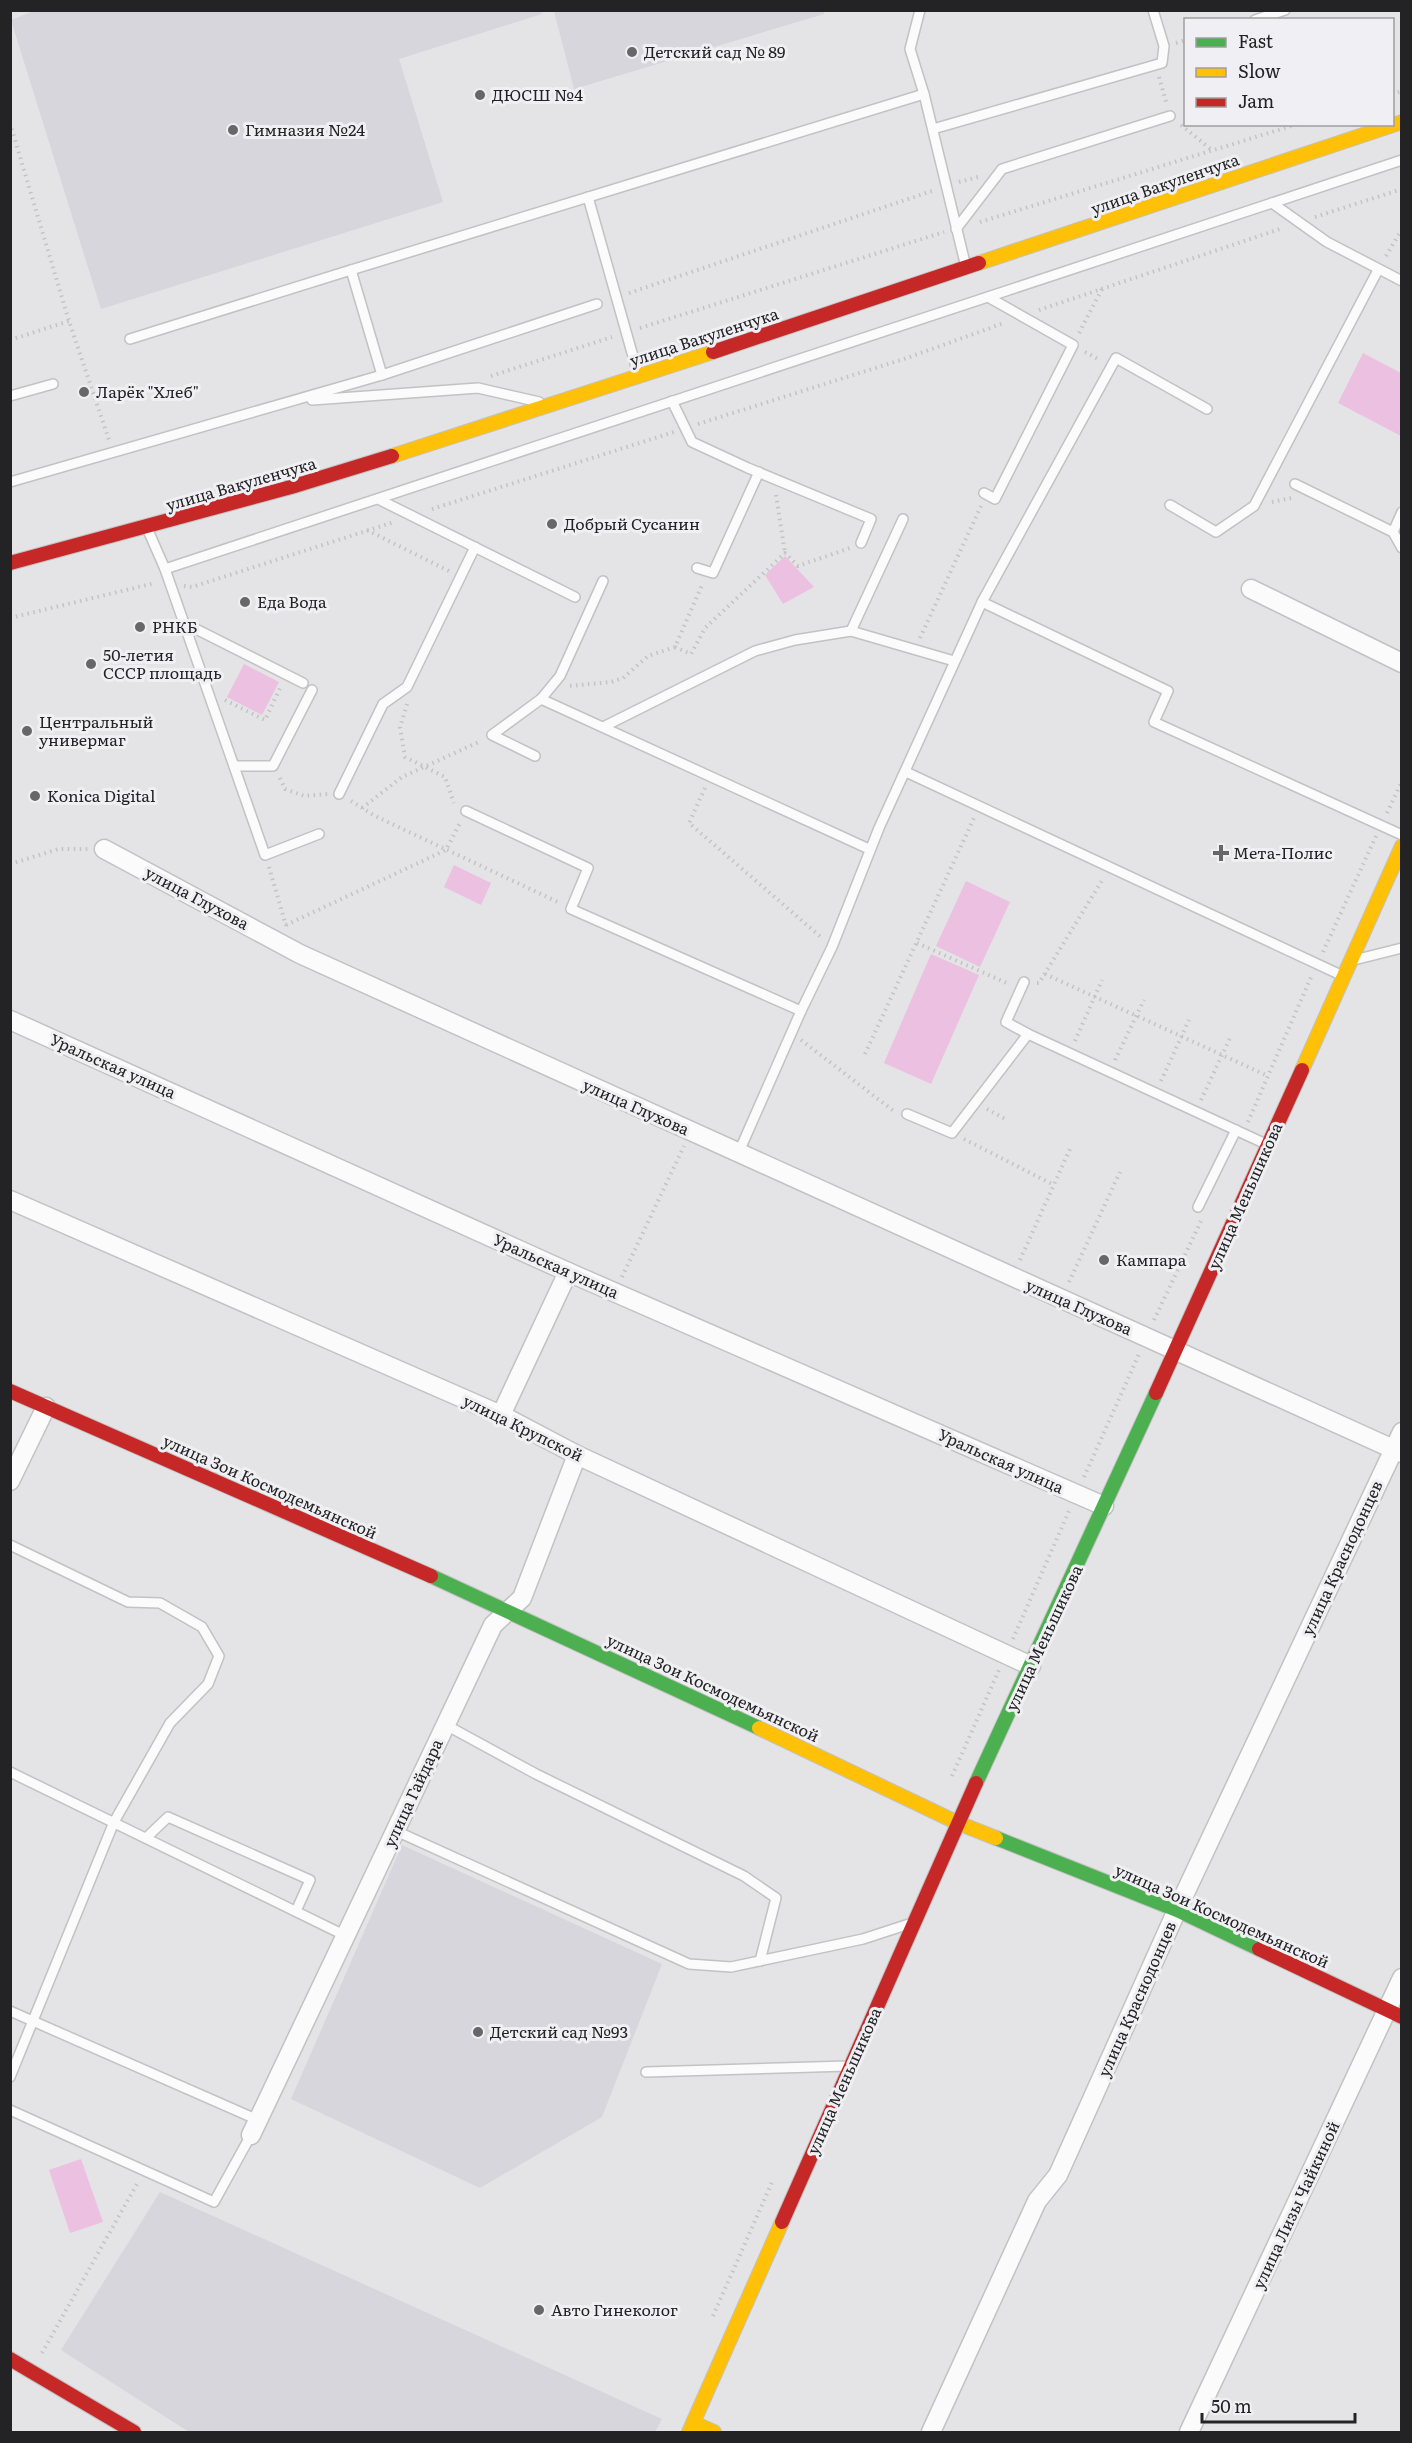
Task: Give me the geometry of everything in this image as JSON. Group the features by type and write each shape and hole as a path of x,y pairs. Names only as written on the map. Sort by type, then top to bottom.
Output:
{"street":[{"name":"улица Вакуленчука","path":"10,563 147,528 291,487 553,405 1389,126"},
{"path":"1251,589 1401,663"},
{"name":"улица Меньшикова","path":"692,2428 914,1922 1176,1349 1401,846"},
{"name":"улица Глухова","path":"104,849 300,954 1397,1451"},
{"name":"Уральская улица","path":"10,1020 568,1272 1104,1506"},
{"name":"улица Крупской","path":"10,1200 501,1414 577,1455 1031,1666"},
{"path":"501,1414 568,1272"},
{"name":"улица Зои Космодемьянской","path":"10,1391 510,1610 958,1824 1177,1910 1394,2013"},
{"path":"10,1481 46,1407"},
{"name":"улица Краснодонцев","path":"931,2433 1037,2201 1058,2175 1177,1910 1397,1451 1401,1432"},
{"name":"улица Гайдара","path":"255,2128 494,1625 522,1598 577,1455"},
{"name":"улица Лизы Чайкиной","path":"1189,2433 1394,2013 1401,1978"},
{"path":"10,2359 134,2433"},
{"path":"692,2428 714,2433"}],"lane":[{"path":"920,10 910,49 933,129 966,267"},
{"path":"933,129 1162,63 1164,46 1153,10"},
{"path":"1261,18 1285,10"},
{"path":"130,339 924,94"},
{"path":"956,229 1002,169 1170,116"},
{"path":"165,569 1401,160"},
{"path":"588,197 638,376"},
{"path":"1272,203 1327,242 1401,281"},
{"path":"351,270 382,375"},
{"path":"1170,506 1216,532 1254,507 1378,270"},
{"path":"985,494 995,499 1073,345 1024,315 988,297"},
{"path":"10,482 382,375 597,304"},
{"path":"738,1154 832,946 869,849 982,602 1116,358 1207,409"},
{"path":"10,396 53,384"},
{"path":"289,402 478,388 553,405"},
{"path":"672,401 687,427 692,442 871,519 861,543"},
{"path":"697,567 713,573 759,472"},
{"path":"1295,484 1393,532 1401,548"},
{"path":"378,499 574,597"},
{"path":"1393,532 1401,512"},
{"path":"851,631 903,519"},
{"path":"147,528 165,569 265,855 319,834"},
{"path":"339,794 382,704 407,687 475,547"},
{"path":"535,756 492,735 541,699 560,676 603,581"},
{"path":"982,602 1168,691 1154,722 1401,835"},
{"path":"184,623 303,683"},
{"path":"603,727 755,651 795,640 851,631 954,661"},
{"path":"234,766 273,766 312,690"},
{"path":"541,699 869,849"},
{"path":"906,772 979,809 1343,976"},
{"path":"466,811 588,868 571,909 801,1011"},
{"path":"1349,962 1401,948"},
{"path":"1022,986 1006,1022 1268,1145"},
{"path":"907,1114 952,1133 1028,1034"},
{"path":"1202,1208 1239,1132"},
{"path":"10,1545 128,1602 160,1603 202,1627 219,1656 208,1684 170,1723 114,1822 10,2077"},
{"path":"446,1725 536,1774 744,1876 776,1898 760,1961"},
{"path":"10,1772 346,1936"},
{"path":"146,1838 168,1817 310,1880 296,1911"},
{"path":"396,1831 689,1964 730,1967 863,1939 914,1922"},
{"path":"10,2011 255,2128 214,2202 10,2110"},
{"path":"646,2072 851,2066"}],"path":[{"path":"1156,65 1170,116 1213,151"},
{"path":"10,123 69,321 106,433"},
{"path":"615,298 1002,169"},
{"path":"181,585 192,587 907,358 1024,315 1401,189"},
{"path":"1378,270 1401,230"},
{"path":"1073,345 1102,289"},
{"path":"10,340 69,321"},
{"path":"484,379 625,333"},
{"path":"1254,507 1312,492"},
{"path":"914,651 985,494"},
{"path":"777,507 785,553 798,566 861,543"},
{"path":"367,530 460,576"},
{"path":"549,689 610,682 623,678 648,656 675,647 692,654 705,628 785,553"},
{"path":"675,647 708,572"},
{"path":"10,618 159,582"},
{"path":"208,692 265,720 287,674"},
{"path":"286,925 446,850 466,811 455,805 445,777 405,756 400,727 407,709"},
{"path":"362,808 402,777 492,735"},
{"path":"273,766 285,789 304,796 339,794 446,850 571,909"},
{"path":"710,777 689,823 832,946"},
{"path":"1239,1132 1268,1076 1401,782"},
{"path":"865,1054 979,809"},
{"path":"10,864 59,849 104,849"},
{"path":"917,943 1022,986 1039,983 1109,868"},
{"path":"272,878 281,910"},
{"path":"1045,974 1268,1076"},
{"path":"1070,1053 1102,980"},
{"path":"1110,1072 1144,1000"},
{"path":"1155,1093 1189,1020"},
{"path":"791,1033 897,1114 907,1114"},
{"path":"1196,1112 1230,1038"},
{"path":"975,1103 1007,1120"},
{"path":"614,1292 691,1131"},
{"path":"952,1133 1054,1185"},
{"path":"1013,1277 1070,1149"},
{"path":"1061,1298 1120,1172"},
{"path":"1150,1329 1202,1208"},
{"path":"1080,1486 1144,1344"},
{"path":"41,2355 145,2171"}],"shaded area":[{"name":"Гимназия №24","path":"36,10 541,10 542,14 399,59 443,202 101,309 11,20"},
{"name":"Детский сад № 89","path":"554,11 824,11 824,14 574,89"},
{"path":"1363,353 1401,373 1401,436 1338,403"},
{"path":"785,556 814,587 783,604 765,575"},
{"path":"244,664 279,682 262,715 227,697"},
{"path":"454,865 491,883 481,905 444,887"},
{"path":"966,881 1010,902 980,967 936,946"},
{"path":"931,954 979,975 931,1084 884,1063"},
{"name":"Детский сад №93","path":"402,1845 662,1964 602,2117 480,2188 291,2099"},
{"path":"81,2159 103,2222 70,2233 49,2170"},
{"path":"160,2192 662,2419 655,2432 189,2432 61,2350"}],"traffic: fast":[{"path":"976,1783 1156,1393"},
{"path":"431,1576 759,1728"},
{"path":"996,1838 1177,1910 1259,1949"}],"traffic: slow":[{"path":"1394,125 1402,122"},
{"path":"979,263 1390,126"},
{"path":"392,456 713,352"},
{"path":"1302,1070 1402,846"},
{"path":"759,1728 958,1823 996,1838"},
{"path":"689,2432 782,2222"},
{"path":"694,2423 714,2432"}],"traffic: jam":[{"path":"713,352 979,263"},
{"path":"10,563 291,487 392,456"},
{"path":"1156,1393 1302,1070"},
{"path":"10,1391 431,1576"},
{"path":"782,2222 976,1783"},
{"path":"1259,1949 1402,2017"},
{"path":"10,2359 134,2432"}],"place":[{"name":"Детский сад № 89","path":"632,52"},
{"name":"ДЮСШ №4","path":"480,95"},
{"name":"Гимназия №24","path":"233,130"},
{"name":"Ларёк \"Хлеб\"","path":"84,392"},
{"name":"Добрый Сусанин","path":"552,524"},
{"name":"Еда Вода","path":"245,602"},
{"name":"РНКБ","path":"140,627"},
{"name":"50-летия СССР площадь","path":"91,664"},
{"name":"Центральный универмаг","path":"27,731"},
{"name":"Konica Digital","path":"35,796"},
{"name":"Мета-Полис","path":"1221,853"},
{"name":"Кампара","path":"1104,1260"},
{"name":"Детский сад №93","path":"478,2032"},
{"name":"Авто Гинеколог","path":"539,2310"}]}
